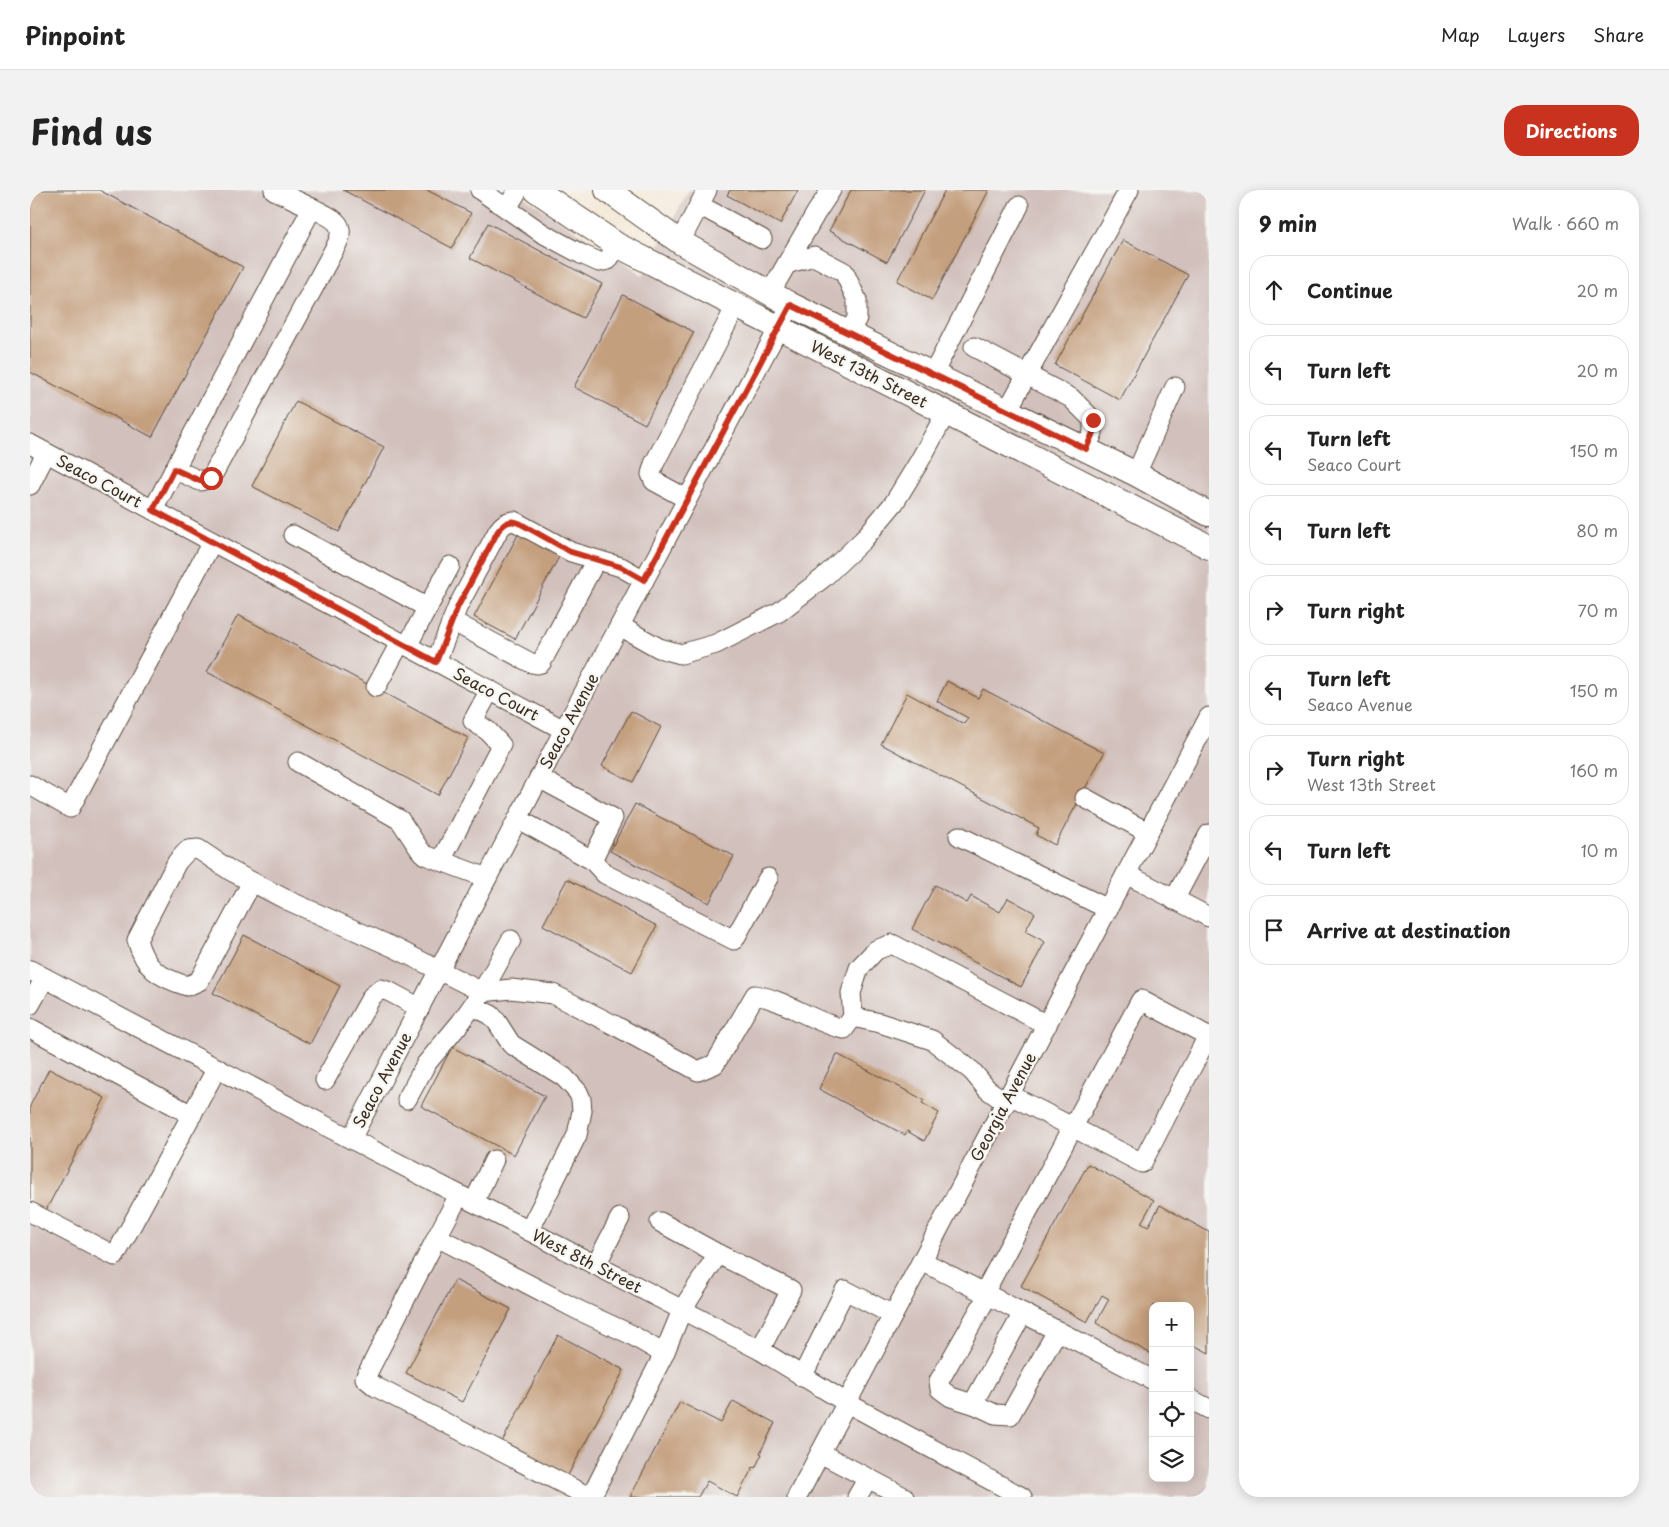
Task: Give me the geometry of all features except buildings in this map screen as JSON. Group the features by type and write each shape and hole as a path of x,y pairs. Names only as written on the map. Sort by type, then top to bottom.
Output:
{"main road":[{"name":"West 13th Street","path":"536,190 617,245 1209,547"},
{"name":"West 13th Street","path":"606,190 680,242 791,305 1086,449 1209,514"}],"street":[{"path":"174,469 200,481 211,478 341,236 339,224 334,220 274,190"},
{"path":"480,190 555,240 599,262 608,260 617,245"},
{"path":"506,208 518,190"},
{"path":"770,293 831,190"},
{"path":"1007,411 1129,190"},
{"path":"680,242 703,198 762,238"},
{"path":"933,374 1019,206"},
{"path":"153,510 312,208"},
{"path":"555,240 572,216"},
{"path":"787,264 814,256 844,272 856,300 857,318 849,333"},
{"name":"Seaco Avenue","path":"351,1139 564,730 791,305"},
{"path":"687,499 654,481 652,474 654,464 736,306"},
{"path":"974,347 1071,398 1093,420 1093,433 1086,449"},
{"path":"1136,474 1175,387"},
{"path":"620,626 659,648 682,654 716,644 779,612 823,578 863,540 894,503 946,413"},
{"path":"30,485 38,449"},
{"name":"Seaco Court","path":"38,449 564,730"},
{"path":"436,662 458,606 498,531 503,524 508,522 514,521 571,552 621,567 644,580"},
{"path":"293,535 428,608"},
{"path":"30,785 70,808 212,542"},
{"path":"452,622 531,663 541,663 596,560"},
{"path":"376,687 428,608 450,566"},
{"path":"441,861 501,746 488,732 473,721 490,690"},
{"name":"Georgia Avenue","path":"797,1497 1209,717"},
{"path":"298,762 400,820 425,855 487,878"},
{"path":"539,778 613,818 592,860"},
{"path":"1085,798 1147,832"},
{"path":"518,819 592,860 605,874 734,940 768,878"},
{"path":"1174,900 1209,834"},
{"path":"959,836 1108,909"},
{"path":"252,882 199,981 187,986 173,982 152,970 141,955 137,940 177,862 188,850 198,848 231,871 287,900 440,970 477,999 497,1022 511,1044 564,1077 581,1099 582,1111 577,1135 529,1231"},
{"path":"1126,874 1209,917"},
{"path":"407,1099 426,1064 461,1022 477,999 511,940"},
{"path":"477,999 511,989 553,994 698,1070 715,1064 755,995 769,997 829,1026 844,1029 853,1016 851,993 859,968 876,950 892,944 1047,1025"},
{"path":"30,1005 37,974"},
{"name":"West 8th Street","path":"37,974 324,1125 760,1350 847,1403 1022,1497"},
{"path":"325,1080 372,996 381,989 420,1008"},
{"path":"853,1016 932,1040 972,1071 987,1088 1073,1128 1142,1163 1208,1036 1141,1000 1073,1128 986,1294 939,1381 940,1389 951,1397 976,1405 995,1414 1010,1415 1057,1330"},
{"path":"30,1028 192,1115"},
{"path":"30,1212 115,1256 217,1068"},
{"path":"494,1160 438,1237 364,1378 376,1387 561,1490 590,1497 664,1354 682,1310 718,1254"},
{"path":"596,1265 620,1218"},
{"path":"660,1222 718,1254 791,1290 760,1350"},
{"path":"438,1237 578,1310 630,1334 664,1354"},
{"path":"922,1261 1149,1378"},
{"path":"802,1377 845,1290 893,1315"},
{"path":"976,1405 977,1396 1023,1313"},
{"path":"1194,1401 1209,1409"},
{"path":"820,1453 904,1497"},
{"path":"857,1497 868,1478"}],"shaded area":[{"path":"30,190 516,190 643,275 689,190 1209,190 1209,1497 30,1497"}],"route":[{"path":"211,478 206,481 200,481 174,469 153,510 436,662 455,613 466,591 498,531 503,524 508,522 514,521 571,552 621,567 644,580 791,305 1086,449 1093,433 1093,420"}]}
